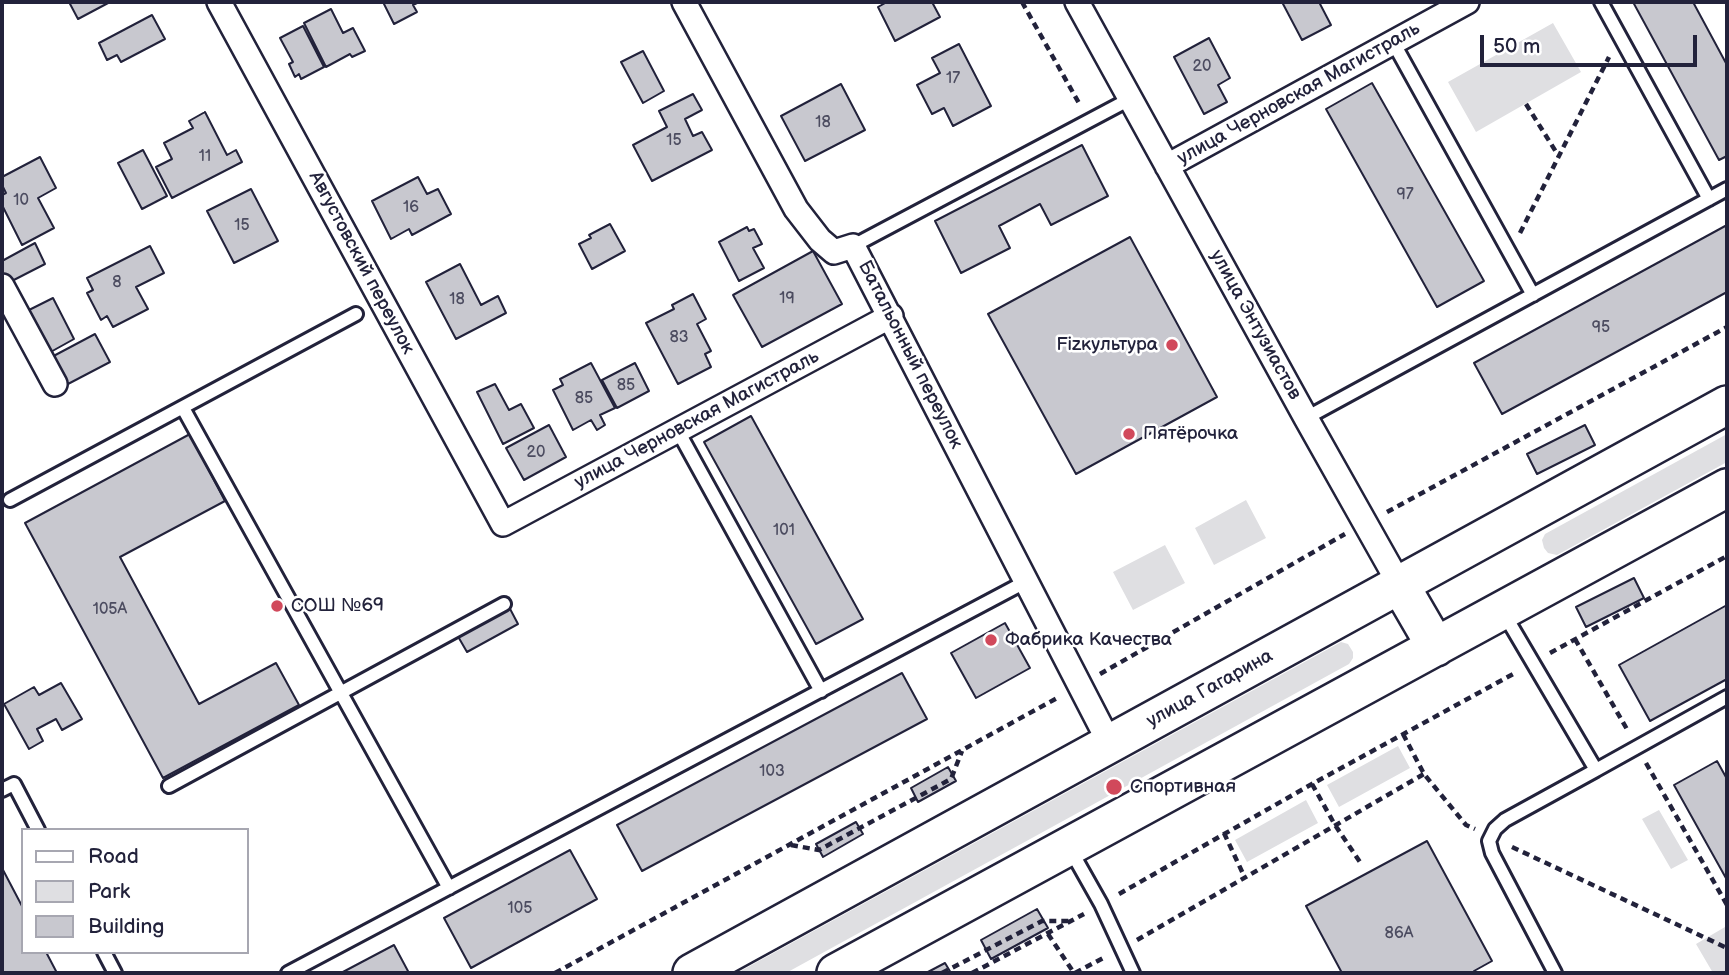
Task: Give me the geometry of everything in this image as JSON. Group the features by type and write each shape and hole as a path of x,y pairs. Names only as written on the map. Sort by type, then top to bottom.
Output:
{"main road":[{"name":"улица Гагарина","path":"692,973 1727,405"},
{"path":"836,973 1727,488"},
{"name":"улица Энтузиастов","path":"1400,584 1436,647"}],"street":[{"name":"Августовский переулок","path":"219,2 503,524"},
{"name":"Батальонный переулок","path":"684,2 796,209 834,253 853,246 1110,744"},
{"name":"улица Энтузиастов","path":"1077,2 1400,584"},
{"name":"улица Черновская Магистраль","path":"1167,166 1467,2"},
{"path":"2,286 55,384"},
{"name":"улица Черновская Магистраль","path":"503,524 891,316"}],"lane":[{"path":"1601,2 1709,199"},
{"path":"1393,42 1533,295"},
{"path":"853,246 1130,99"},
{"path":"1306,418 1727,189"},
{"path":"10,500 356,314"},
{"path":"183,408 449,888"},
{"path":"678,431 821,691"},
{"path":"288,973 1027,581"},
{"path":"169,786 504,604"},
{"path":"1502,611 1596,770"},
{"path":"1555,973 1492,853 1489,841 1491,837 1505,820 1727,697"},
{"path":"2,790 13,784 37,828"},
{"path":"1069,847 1101,904 1133,973"},
{"path":"105,954 115,973"}],"path":[{"path":"1022,2 1088,120"},
{"path":"1510,253 1619,35"},
{"path":"1526,104 1559,156"},
{"path":"555,973 1080,686 1365,524 1727,327"},
{"path":"972,973 1073,921 1312,783 1727,556"},
{"path":"1575,639 1727,905"},
{"path":"1403,734 1424,774 1466,825 1727,948"},
{"path":"790,845 819,850 951,779 962,750"},
{"path":"1146,935 1424,774"},
{"path":"1312,783 1335,825 1360,862"},
{"path":"1224,834 1245,878"},
{"path":"942,973 1042,921 1073,921"},
{"path":"1048,934 1074,973 1121,949"}],"green space":[{"path":"1553,23 1581,72 1476,132 1448,82"},
{"path":"1727,434 1727,462 1557,555 1548,553 1544,548 1542,540 1545,534"},
{"path":"1246,500 1266,538 1214,565 1195,528"},
{"path":"1165,545 1185,583 1133,610 1113,572"},
{"path":"1341,642 1348,644 1353,652 1349,664 786,973 737,973"},
{"path":"1398,746 1410,768 1339,807 1327,785"},
{"path":"1306,800 1318,823 1247,862 1235,840"},
{"path":"1659,810 1688,860 1671,869 1642,819"},
{"path":"1725,927 1727,973 1713,973 1696,944"}],"building":[{"path":"69,2 110,2 78,19"},
{"path":"383,2 419,2 413,5 417,12 394,24"},
{"path":"887,2 932,2 940,17 895,41 878,7"},
{"path":"1282,2 1319,2 1331,25 1302,40"},
{"path":"1633,2 1693,2 1727,65 1727,156 1719,160"},
{"path":"331,9 343,33 353,28 365,51 352,57 350,54 326,67 304,23"},
{"path":"152,15 165,39 121,62 117,55 107,60 99,43"},
{"path":"303,26 324,67 301,79 299,74 295,77 289,64 293,62 280,38"},
{"path":"1209,38 1230,78 1218,85 1227,102 1204,114 1174,57"},
{"path":"959,44 991,106 953,126 944,108 932,114 917,85 940,73 932,58"},
{"path":"643,51 664,91 643,103 621,62"},
{"path":"1372,83 1484,281 1437,307 1326,109"},
{"path":"841,84 865,130 805,161 781,116"},
{"path":"693,94 702,110 685,119 693,136 702,132 712,150 652,181 633,145 667,127 659,111"},
{"path":"205,112 227,155 236,150 242,162 172,198 156,167 172,159 164,143 193,128 189,121"},
{"path":"1082,145 1108,196 1051,225 1040,204 999,226 1010,248 961,273 935,221"},
{"path":"143,150 167,196 142,209 118,163"},
{"path":"40,157 56,188 38,198 54,228 22,245 2,205 2,195 6,193 2,177"},
{"path":"418,177 427,194 438,189 451,214 412,235 409,229 391,239 372,201"},
{"path":"251,189 278,241 234,263 207,211"},
{"path":"610,224 625,251 592,269 579,244 591,238 589,235"},
{"path":"1727,225 1727,292 1502,414 1474,363"},
{"path":"747,227 749,231 754,229 762,244 753,248 764,268 739,281 719,242"},
{"path":"1130,237 1217,397 1076,474 988,314"},
{"path":"35,243 45,264 6,284 2,276 2,261"},
{"path":"150,246 164,273 136,287 148,309 113,327 107,316 101,320 87,293 93,290 87,278"},
{"path":"813,251 842,304 762,347 733,295"},
{"path":"460,264 481,305 498,296 506,313 456,339 426,282"},
{"path":"693,294 706,319 697,324 711,351 705,354 711,367 678,384 646,323 674,309 672,305"},
{"path":"53,298 74,339 47,354 25,312"},
{"path":"95,334 110,362 68,384 64,376 56,380 46,360"},
{"path":"591,363 615,408 600,415 605,425 597,430 591,420 573,430 553,390 563,385 560,379"},
{"path":"635,363 649,391 617,408 602,380"},
{"path":"495,384 509,410 521,404 534,428 503,444 477,392"},
{"path":"751,416 863,619 816,644 704,442"},
{"path":"549,425 566,457 524,480 506,448"},
{"path":"1585,425 1595,445 1537,474 1527,454"},
{"path":"190,434 225,501 120,557 199,704 276,663 299,705 163,778 25,523"},
{"path":"1634,578 1644,598 1586,627 1576,607"},
{"path":"508,605 518,624 467,652 456,633"},
{"path":"1727,605 1727,679 1650,721 1619,665"},
{"path":"1005,623 1030,668 976,698 951,653"},
{"path":"902,673 927,719 642,871 617,825"},
{"path":"61,683 82,719 62,730 56,719 37,729 43,741 29,749 4,704 34,687 39,695"},
{"path":"1717,761 1727,779 1727,880 1674,785"},
{"path":"948,767 956,781 918,802 911,788"},
{"path":"856,822 863,834 823,857 816,844"},
{"path":"1427,841 1492,961 1474,971 1476,973 1342,973 1306,906"},
{"path":"570,850 597,899 471,968 444,918"},
{"path":"2,868 21,904 21,954 47,954 57,973 2,973"},
{"path":"1037,909 1048,928 991,959 981,940"},
{"path":"394,945 409,973 341,973"},
{"path":"945,963 951,973 926,973"}],"place":[{"name":"Fizкультура","path":"1172,345"},
{"name":"Пятёрочка","path":"1129,434"},
{"name":"СОШ №69","path":"277,606"},
{"name":"Фабрика Качества","path":"991,640"},
{"name":"Спортивная","path":"1114,787"}]}
